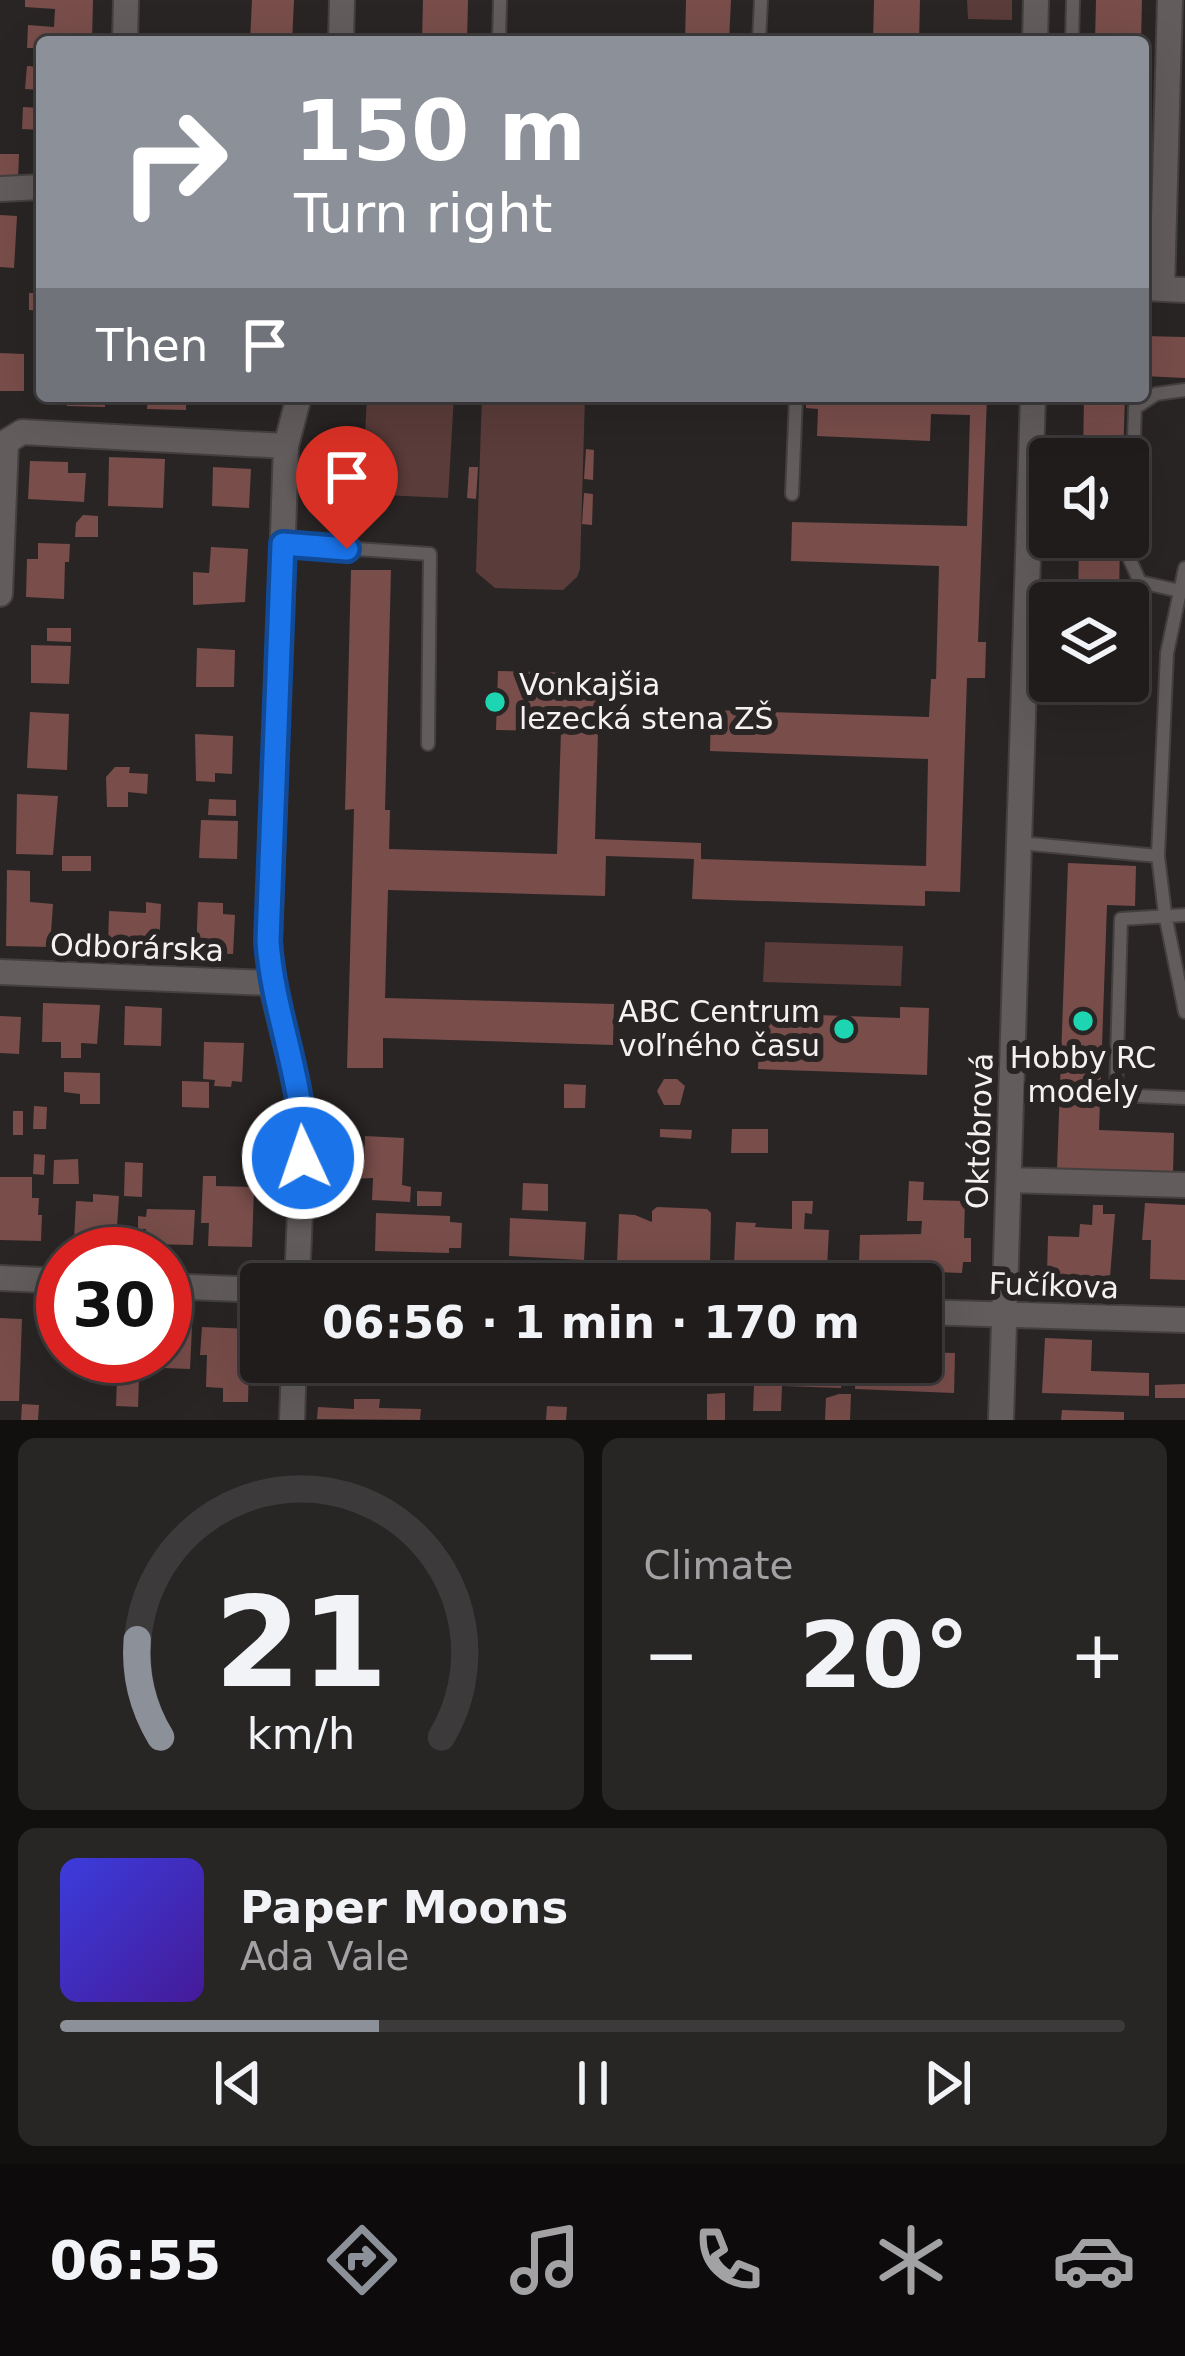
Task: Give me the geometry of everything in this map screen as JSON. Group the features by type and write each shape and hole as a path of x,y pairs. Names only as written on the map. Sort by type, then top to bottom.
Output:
{"street":[{"path":"125,36 126,0"},
{"path":"341,36 343,0"},
{"path":"1035,36 1036,0"},
{"path":"1163,289 1169,0"},
{"path":"0,189 36,187"},
{"name":"Odborárska","path":"297,402 286,446 268,941 271,983 304,1116 298,1263"},
{"name":"Októbrová","path":"1001,1420 1033,402"},
{"path":"0,594 6,442 22,432 286,446"},
{"name":"Odborárska","path":"0,972 271,983"},
{"path":"1009,1180 1185,1185"},
{"path":"0,1278 36,1280"},
{"path":"192,1287 240,1289"},
{"name":"Fučíkova","path":"942,1313 1185,1320"},
{"path":"292,1420 293,1383"}],"lane":[{"path":"499,36 500,0"},
{"path":"759,36 761,0"},
{"path":"1072,36 1073,0"},
{"path":"1149,399 1185,390"},
{"path":"791,494 796,402"},
{"path":"1144,402 1135,408 1130,560 1140,582 1183,592"},
{"path":"283,544 430,554 428,744"},
{"path":"1185,568 1167,652 1158,856 1185,1012"},
{"path":"1020,843 1158,856"},
{"path":"1185,915 1121,919 1116,1095 1185,1098"}],"shaded area":[{"path":"967,0 1012,0 1012,20 968,19"},
{"path":"367,402 454,402 448,498 362,494"},
{"path":"482,402 585,402 577,577 563,590 495,588 476,572"},
{"path":"765,942 903,946 901,986 763,982"}],"building":[{"path":"25,0 93,0 92,36 36,36 36,48 27,48 28,25 54,27 55,9 25,7"},
{"path":"252,0 294,0 292,36 250,36"},
{"path":"423,0 468,0 467,36 422,36"},
{"path":"686,0 731,0 729,36 685,36"},
{"path":"874,0 920,0 919,36 873,36"},
{"path":"1096,0 1142,0 1141,36 1095,36"},
{"path":"27,66 36,67 36,90 25,89"},
{"path":"23,107 36,108 36,130 22,129"},
{"path":"0,154 19,154 18,181 0,182"},
{"path":"0,215 17,216 14,268 0,267"},
{"path":"29,293 36,293 36,311 29,310"},
{"path":"1149,336 1185,337 1185,378 1149,376"},
{"path":"0,353 24,354 24,391 0,391"},
{"path":"67,402 105,402 105,407 67,406"},
{"path":"148,402 186,402 186,410 147,409"},
{"path":"806,402 987,402 978,642 986,642 985,678 967,678 960,892 925,891 925,906 692,899 694,859 606,856 605,896 388,890 385,998 614,1004 613,1045 383,1038 383,1068 347,1068 354,809 345,810 351,570 391,570 385,810 390,810 389,849 557,854 561,731 496,730 498,671 613,674 611,733 598,732 595,839 701,843 701,859 926,866 928,759 710,751 711,710 929,717 931,679 936,679 939,566 791,561 792,522 967,526 970,415 931,414 930,441 817,436 818,409 806,408"},
{"path":"1084,402 1125,402 1124,438 1083,438"},
{"path":"586,449 594,450 593,480 584,479"},
{"path":"109,457 165,459 163,508 108,506"},
{"path":"30,461 68,462 68,473 86,473 84,502 28,499"},
{"path":"213,467 251,469 249,508 212,506"},
{"path":"469,467 478,467 476,499 467,498"},
{"path":"584,493 593,494 592,525 582,524"},
{"path":"83,515 98,516 98,537 75,537 76,523"},
{"path":"38,543 70,544 64,599 26,597 27,559 38,559"},
{"path":"211,547 248,549 245,602 193,605 193,572 209,573"},
{"path":"1079,558 1120,558 1119,582 1078,582"},
{"path":"47,628 71,628 71,642 47,641"},
{"path":"31,645 71,646 69,684 31,683"},
{"path":"197,648 235,650 234,687 196,687"},
{"path":"30,712 69,714 67,770 27,768"},
{"path":"195,734 233,736 232,774 215,773 215,782 196,781"},
{"path":"115,767 148,774 147,794 128,792 128,807 107,807 106,777"},
{"path":"17,794 58,796 53,855 16,854"},
{"path":"209,799 236,800 236,816 208,815"},
{"path":"201,820 238,821 237,859 199,858"},
{"path":"62,856 91,856 91,871 62,871"},
{"path":"1068,863 1136,866 1135,906 1107,905 1099,1130 1174,1133 1173,1173 1057,1169"},
{"path":"7,870 30,871 30,902 53,904 50,947 6,946"},
{"path":"146,902 161,904 159,950 108,949 109,911 146,913"},
{"path":"198,902 223,903 223,914 235,915 233,954 196,953"},
{"path":"43,1003 100,1005 97,1044 81,1043 81,1058 61,1058 61,1042 42,1042"},
{"name":"ABC Centrum voľného času","path":"761,1003 792,1004 791,1014 900,1018 900,1007 929,1008 927,1075 758,1069"},
{"path":"125,1006 162,1008 161,1046 124,1045"},
{"path":"0,1016 21,1017 19,1054 0,1053"},
{"path":"204,1042 244,1043 242,1082 214,1086 215,1080 203,1079"},
{"path":"64,1072 100,1073 100,1104 80,1104 80,1094 64,1092"},
{"path":"664,1079 677,1079 685,1086 680,1105 664,1105 657,1091"},
{"path":"182,1081 209,1082 209,1108 182,1107"},
{"path":"564,1084 586,1085 585,1108 564,1108"},
{"path":"34,1106 47,1107 46,1129 33,1129"},
{"path":"13,1111 23,1111 23,1135 13,1135"},
{"path":"660,1129 692,1130 691,1139 660,1137"},
{"path":"732,1129 768,1129 768,1153 731,1153"},
{"path":"365,1136 404,1138 402,1185 411,1187 410,1202 372,1200 373,1178 349,1179 351,1163 364,1160"},
{"path":"34,1154 45,1155 44,1175 33,1174"},
{"path":"78,1159 79,1184 53,1184 54,1160"},
{"path":"125,1162 143,1163 142,1197 124,1196"},
{"path":"203,1176 216,1176 216,1186 254,1187 252,1247 208,1246 209,1223 201,1223"},
{"path":"0,1177 32,1177 32,1198 39,1198 38,1215 42,1215 36,1241 0,1240"},
{"path":"909,1181 924,1182 923,1200 965,1201 964,1238 971,1238 971,1262 963,1262 962,1273 942,1272 942,1263 859,1261 860,1235 921,1234 922,1221 907,1221"},
{"path":"523,1183 548,1184 548,1211 522,1210"},
{"path":"417,1191 442,1192 441,1206 417,1206"},
{"path":"93,1194 119,1196 117,1227 75,1227 76,1201 93,1202"},
{"path":"792,1201 813,1201 812,1214 805,1213 804,1229 829,1230 827,1263 734,1263 736,1222 792,1229"},
{"path":"1145,1203 1185,1205 1185,1280 1150,1279 1151,1240 1142,1240"},
{"path":"1093,1205 1103,1205 1103,1214 1115,1214 1110,1277 1047,1274 1048,1236 1079,1237 1080,1224 1092,1225"},
{"path":"657,1207 707,1209 711,1213 710,1263 617,1263 619,1214 652,1222"},
{"path":"147,1209 195,1210 193,1245 192,1227 138,1227 138,1216 146,1217"},
{"path":"376,1213 450,1216 450,1222 462,1223 461,1248 449,1248 449,1253 375,1251"},
{"path":"510,1218 586,1222 584,1260 509,1256"},
{"path":"0,1318 22,1319 19,1401 0,1401"},
{"path":"202,1327 240,1329 240,1383 249,1383 248,1402 223,1402 223,1388 206,1387 207,1355 200,1355"},
{"path":"1045,1338 1092,1340 1091,1371 1149,1373 1149,1396 1042,1393"},
{"path":"942,1353 955,1353 954,1393 855,1389 855,1383 942,1383"},
{"path":"117,1383 139,1383 138,1407 116,1406"},
{"path":"841,1383 841,1388 782,1386 781,1411 753,1411 754,1385 730,1384"},
{"path":"1185,1384 1185,1398 1155,1398 1155,1385"},
{"path":"725,1393 725,1420 707,1420 707,1394"},
{"path":"851,1394 850,1420 825,1420 826,1398"},
{"path":"354,1399 380,1399 379,1408 421,1409 420,1420 317,1419 318,1407 354,1409"},
{"path":"22,1404 39,1405 38,1420 21,1420"},
{"path":"547,1406 567,1407 566,1420 546,1420"},
{"path":"1062,1410 1124,1412 1124,1420 1061,1420"}],"place":[{"name":"Vonkajšia lezecká stena ZŠ","path":"495,702"},
{"name":"Hobby RC modely","path":"1083,1021"},
{"name":"ABC Centrum voľného času","path":"844,1029"}],"route":[{"path":"303,1158 304,1116 271,983 268,941 283,544 347,549"}]}
